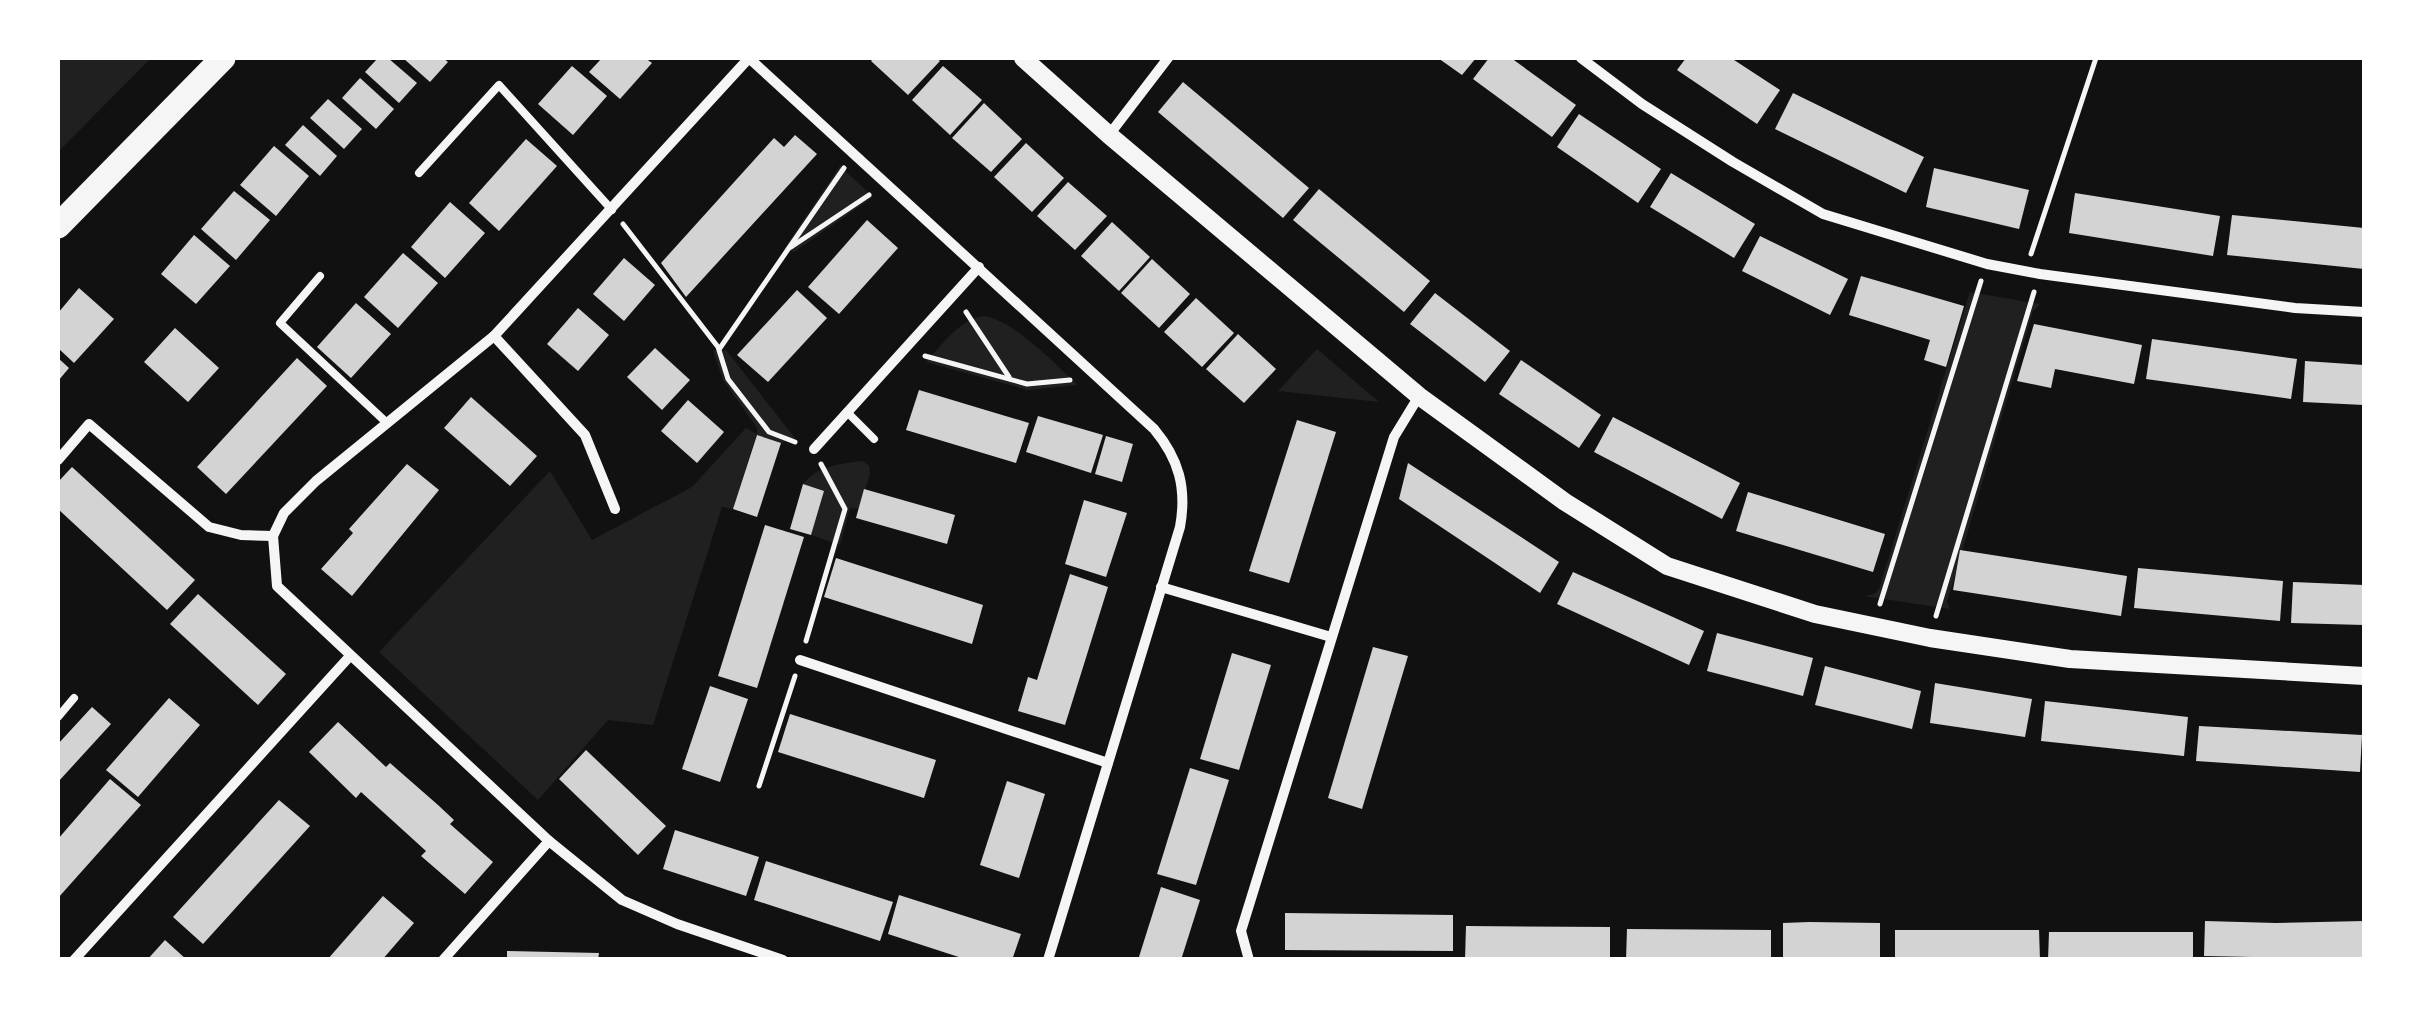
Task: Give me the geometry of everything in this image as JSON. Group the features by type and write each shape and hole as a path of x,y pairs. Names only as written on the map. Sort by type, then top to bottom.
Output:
{"main road":[{"path":"58,226 224,58"}],"street":[{"path":"784,960 677,924 622,900 548,841 277,586 273,536 284,512 316,481 494,336 749,58 1154,428 1180,474 1184,510 1048,960"},
{"path":"1023,58 1420,396 1564,502 1667,566 1816,614 1930,638 2070,659 2364,676"},
{"path":"1109,135 1168,58"},
{"path":"1581,58 1642,104 1718,153 1823,214 1986,264 2040,274 2295,308 2364,312"},
{"path":"814,449 979,267"},
{"path":"494,336 585,435 615,509"},
{"path":"1249,960 1241,931 1394,437 1420,396"},
{"path":"58,460 90,424 209,527 273,536"},
{"path":"1162,587 1332,637"},
{"path":"74,960 350,656"},
{"path":"800,660 1108,763"},
{"path":"443,960 548,841"}],"lane":[{"path":"419,173 499,85 612,210"},
{"path":"320,276 280,324 387,423"},
{"path":"847,412 874,439"},
{"path":"58,717 74,698"}],"path":[{"path":"2026,271 2096,58"},
{"path":"719,349 854,153"},
{"path":"788,248 887,183"},
{"path":"612,210 719,349 728,379 769,432 814,449 845,508 759,786"},
{"path":"1873,626 1986,264"},
{"path":"1930,638 2040,274"},
{"path":"954,294 1011,380"},
{"path":"904,350 1027,384 1098,377"}],"shaded area":[{"path":"58,58 151,58 58,152"},
{"path":"840,166 873,197 794,252 784,249"},
{"path":"1970,292 2040,304 2033,311 1947,602 1950,609 1864,596 1879,589"},
{"path":"983,316 1020,334 1078,385 1028,390 926,362 959,327"},
{"path":"1317,349 1379,402 1278,391"},
{"path":"726,350 795,438 781,443 756,435 733,509 722,507 653,725 608,720 538,800 379,652 550,471 592,540 692,487 746,428 757,434 757,428 723,380 713,351"},
{"path":"863,461 870,474 859,509 850,508 840,545 811,535 824,491 803,484 823,469"}],"building":[{"path":"378,58 388,58 417,83 399,103 365,72"},
{"path":"403,58 443,58 448,62 430,82"},
{"path":"602,58 645,58 652,63 620,99 589,72"},
{"path":"1438,58 1476,58 1462,75"},
{"path":"1489,58 1511,58 1576,105 1552,137 1473,79"},
{"path":"1686,58 1731,58 1780,90 1757,124 1677,70"},
{"path":"871,61 940,61 908,95"},
{"path":"572,66 607,96 573,135 538,104"},
{"path":"943,66 982,100 950,135 912,100"},
{"path":"360,78 394,109 376,129 342,98"},
{"path":"1183,82 1309,188 1283,218 1158,112"},
{"path":"1793,93 1924,157 1906,193 1775,129"},
{"path":"328,99 362,129 344,149 310,118"},
{"path":"984,103 1022,139 991,172 952,138"},
{"path":"1579,114 1661,169 1638,203 1557,147"},
{"path":"303,125 337,156 320,176 285,145"},
{"path":"795,135 817,154 686,297 661,263 774,138 784,147"},
{"path":"526,139 557,166 499,231 469,203"},
{"path":"1026,143 1064,178 1032,212 994,177"},
{"path":"274,146 309,176 276,216 240,185"},
{"path":"1934,168 2029,190 2019,229 1926,207"},
{"path":"1671,173 1755,224 1734,258 1650,207"},
{"path":"1068,182 1107,216 1075,250 1037,216"},
{"path":"1319,189 1430,281 1404,312 1293,220"},
{"path":"234,191 270,220 236,260 201,229"},
{"path":"2075,193 2220,216 2213,256 2069,233"},
{"path":"450,202 485,233 445,278 411,247"},
{"path":"2232,215 2364,228 2364,269 2227,255"},
{"path":"867,220 898,248 839,314 808,287"},
{"path":"1112,222 1150,257 1119,291 1081,256"},
{"path":"194,235 230,266 196,304 161,274"},
{"path":"1760,236 1848,279 1830,315 1742,271"},
{"path":"403,253 438,283 398,328 364,297"},
{"path":"624,258 655,285 624,321 593,294"},
{"path":"1152,259 1190,294 1159,328 1121,293"},
{"path":"1861,276 1964,306 1946,367 1924,360 1930,340 1849,315"},
{"path":"79,288 114,319 74,363 58,348 58,313"},
{"path":"797,290 827,318 768,382 737,355"},
{"path":"1435,293 1510,351 1485,382 1410,324"},
{"path":"1196,298 1234,333 1202,367 1164,332"},
{"path":"356,303 391,334 351,378 317,347"},
{"path":"578,308 609,335 578,371 547,344"},
{"path":"2034,324 2142,345 2134,384 2055,369 2051,388 2017,381"},
{"path":"175,328 219,368 188,402 144,362"},
{"path":"1238,334 1276,369 1244,403 1206,369"},
{"path":"2152,339 2297,359 2291,399 2146,379"},
{"path":"655,348 690,380 662,410 627,377"},
{"path":"58,358 69,368 58,381"},
{"path":"297,358 327,386 226,494 197,467"},
{"path":"1521,360 1601,415 1579,448 1499,394"},
{"path":"2305,361 2364,365 2364,405 2303,402"},
{"path":"919,390 1029,423 1016,463 906,430"},
{"path":"471,397 537,456 510,486 444,428"},
{"path":"688,400 724,432 697,463 661,431"},
{"path":"1038,416 1103,435 1091,473 1026,452"},
{"path":"1613,417 1740,483 1722,519 1594,452"},
{"path":"1297,420 1336,432 1289,583 1249,571"},
{"path":"757,435 781,443 757,517 733,509"},
{"path":"1106,436 1133,444 1122,482 1095,474"},
{"path":"1408,463 1559,562 1540,593 1399,499"},
{"path":"407,464 439,490 352,596 321,569 353,533 349,529"},
{"path":"72,467 195,580 167,610 58,509 58,482"},
{"path":"803,484 824,491 811,535 790,529"},
{"path":"864,489 955,515 947,544 856,518"},
{"path":"1748,492 1885,534 1873,572 1736,531"},
{"path":"1084,500 1127,513 1106,577 1065,564"},
{"path":"765,525 804,537 757,688 718,676"},
{"path":"1960,550 2127,576 2121,616 1953,590"},
{"path":"836,558 983,605 972,644 824,597"},
{"path":"2138,568 2283,581 2280,621 2134,608"},
{"path":"1573,572 1704,631 1689,665 1557,604"},
{"path":"1070,574 1108,587 1065,725 1018,711 1028,677 1037,680"},
{"path":"2293,582 2364,585 2364,625 2291,623"},
{"path":"198,594 286,674 258,705 170,624"},
{"path":"1717,633 1813,658 1803,696 1707,671"},
{"path":"1373,647 1408,656 1362,809 1328,798"},
{"path":"1232,653 1271,665 1239,770 1200,759"},
{"path":"1825,666 1921,691 1912,729 1815,705"},
{"path":"1935,683 2032,699 2025,737 1930,723"},
{"path":"710,686 748,699 720,782 682,769"},
{"path":"169,698 200,725 138,797 106,770"},
{"path":"2045,701 2188,717 2184,756 2041,741"},
{"path":"92,707 111,724 58,782 58,744"},
{"path":"790,714 936,760 924,798 778,752"},
{"path":"338,722 386,767 390,763 438,805 454,820 450,824 493,862 465,894 421,856 426,851 361,792 356,798 309,752"},
{"path":"2199,726 2362,735 2360,772 2196,761"},
{"path":"586,750 666,826 638,855 559,779"},
{"path":"1190,768 1229,780 1196,885 1157,874"},
{"path":"110,779 141,805 58,898 58,839"},
{"path":"1007,781 1045,794 1019,878 980,865"},
{"path":"279,800 310,826 203,944 173,917"},
{"path":"675,830 759,857 746,896 663,869"},
{"path":"766,861 893,902 880,941 754,900"},
{"path":"1161,887 1200,900 1181,960 1138,960"},
{"path":"899,895 1021,934 1012,960 968,960 888,934"},
{"path":"383,896 414,923 382,960 327,960"},
{"path":"1285,913 1453,915 1453,951 1285,950"},
{"path":"2205,921 2364,921 2364,957 2204,956"},
{"path":"1783,923 1880,923 1880,960 1783,960"},
{"path":"1466,926 1610,927 1610,960 1465,960"},
{"path":"1627,929 1771,930 1771,960 1626,960"},
{"path":"1895,930 2039,930 2040,960 1895,960"},
{"path":"2049,932 2193,932 2193,960 2048,960"},
{"path":"165,940 187,960 147,960"},
{"path":"507,951 599,953 598,960 507,960"}]}
